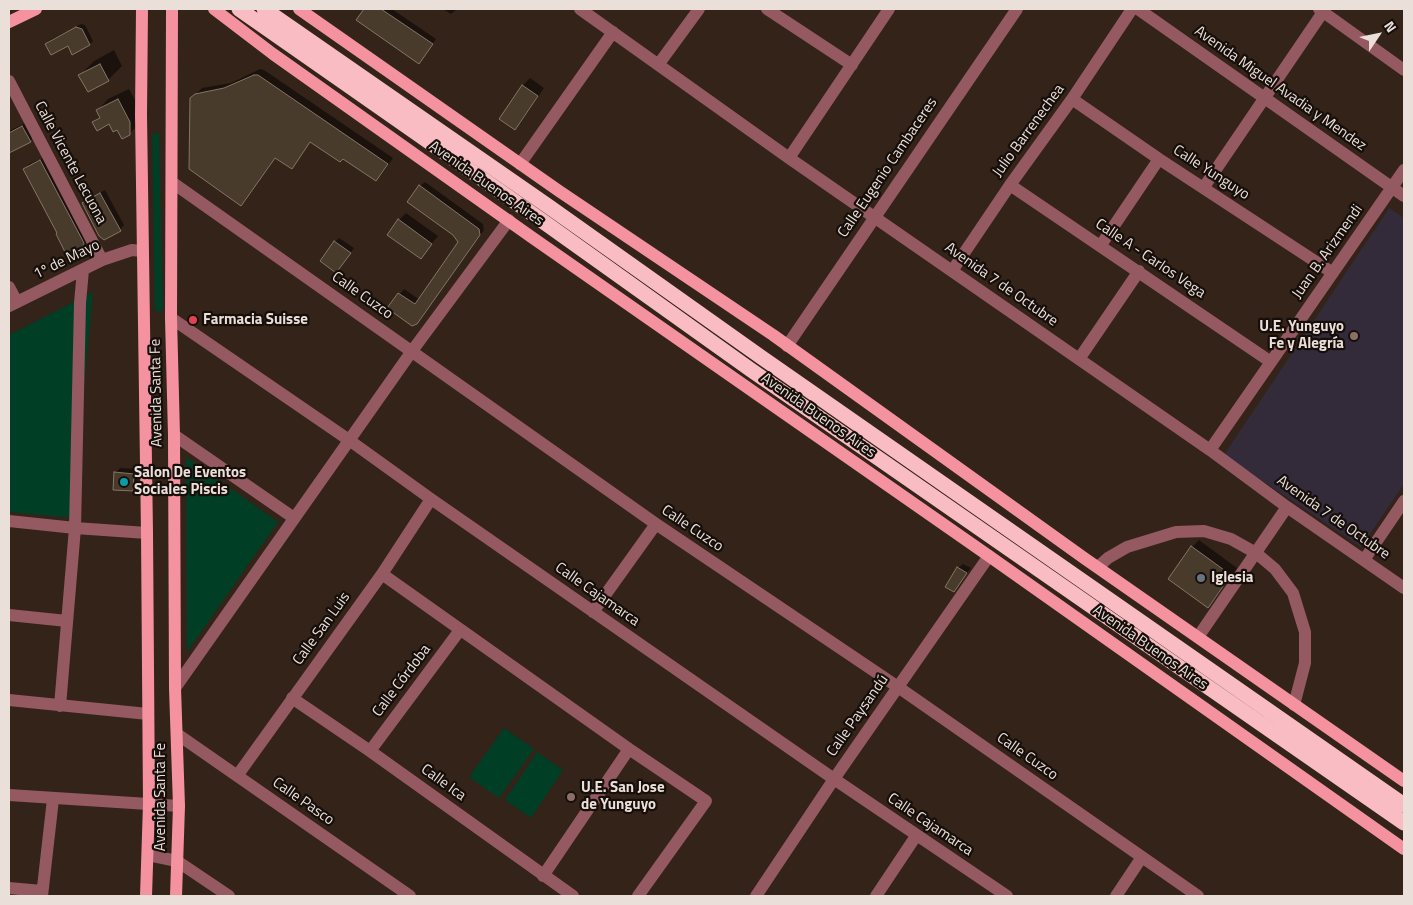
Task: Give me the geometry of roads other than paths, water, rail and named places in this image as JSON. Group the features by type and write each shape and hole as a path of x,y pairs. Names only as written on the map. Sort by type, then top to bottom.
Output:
{"highway":[{"name":"Avenida Buenos Aires","path":"239,9 541,220 751,370 1404,823"},
{"name":"Avenida Buenos Aires","path":"264,9 532,194 777,368 1404,805"}],"main road":[{"path":"9,22 36,9"},
{"name":"Avenida Santa Fe","path":"142,9 142,251 148,533 149,804 146,896"},
{"name":"Avenida Santa Fe","path":"172,9 173,183 171,318 174,435 174,688 179,806 176,896"},
{"name":"Avenida Buenos Aires","path":"214,9 273,54 508,220 1404,849"},
{"path":"299,9 520,164 787,346 1404,781"}],"street":[{"name":"Avenida 7 de Octubre","path":"580,9 789,158 1210,450 1287,507 1404,588"},
{"path":"658,65 699,9"},
{"path":"767,9 852,65"},
{"path":"789,158 889,9"},
{"name":"Calle Eugenio Cambaceres","path":"787,346 1017,9"},
{"name":"Julio Barrenechea","path":"952,271 1010,185 1072,99 1132,9"},
{"name":"Avenida Miguel Avadia y Mendez","path":"1138,9 1404,196"},
{"path":"1204,187 1321,10 1404,70"},
{"path":"520,164 613,32"},
{"name":"Calle Vicente Lecuona","path":"9,81 102,260"},
{"name":"Calle Yunguyo","path":"1072,99 1159,159 1333,273"},
{"path":"1101,245 1159,159"},
{"name":"Juan B. Arizmendi","path":"1210,450 1404,170"},
{"name":"Calle Cuzco","path":"173,183 656,524 898,688 1198,896"},
{"name":"Calle A - Carlos Vega","path":"1010,185 1271,362"},
{"path":"174,688 412,351 508,220"},
{"name":"1º de Mayo","path":"13,304 102,260 126,252 142,251"},
{"path":"60,706 75,528 80,303 83,270"},
{"path":"1079,359 1139,271"},
{"path":"9,286 13,304"},
{"name":"Calle Cajamarca","path":"171,318 916,836 1007,896"},
{"path":"174,435 294,518"},
{"name":"Calle San Luis","path":"237,776 382,574 432,499"},
{"path":"1364,560 1404,501"},
{"path":"1198,637 1287,507"},
{"path":"9,521 148,533"},
{"path":"593,612 656,524"},
{"path":"1098,567 1108,558 1127,547 1176,532 1204,531 1231,539 1256,552 1275,569 1293,593 1305,632 1306,663 1294,705"},
{"name":"Calle Paysandú","path":"756,896 834,779 989,556"},
{"path":"382,574 629,749 706,801 638,896"},
{"path":"9,614 67,620"},
{"name":"Calle Córdoba","path":"370,751 460,630"},
{"name":"Calle Ica","path":"292,698 370,751 573,896"},
{"path":"9,700 148,714"},
{"name":"Calle Pasco","path":"177,734 404,895"},
{"path":"543,876 629,749"},
{"path":"9,795 179,806"},
{"path":"9,888 42,893 53,799"},
{"path":"876,896 916,836"},
{"path":"148,856 177,861 229,896"},
{"path":"1116,896 1142,858"}],"place":[{"name":"Farmacia Suisse","path":"193,320"},
{"name":"U.E. Yunguyo Fe y Alegría","path":"1354,336"},
{"name":"Salon De Eventos Sociales Piscis","path":"124,482"},
{"name":"Iglesia","path":"1201,578"},
{"name":"U.E. San Jose de Yunguyo","path":"571,797"}]}
